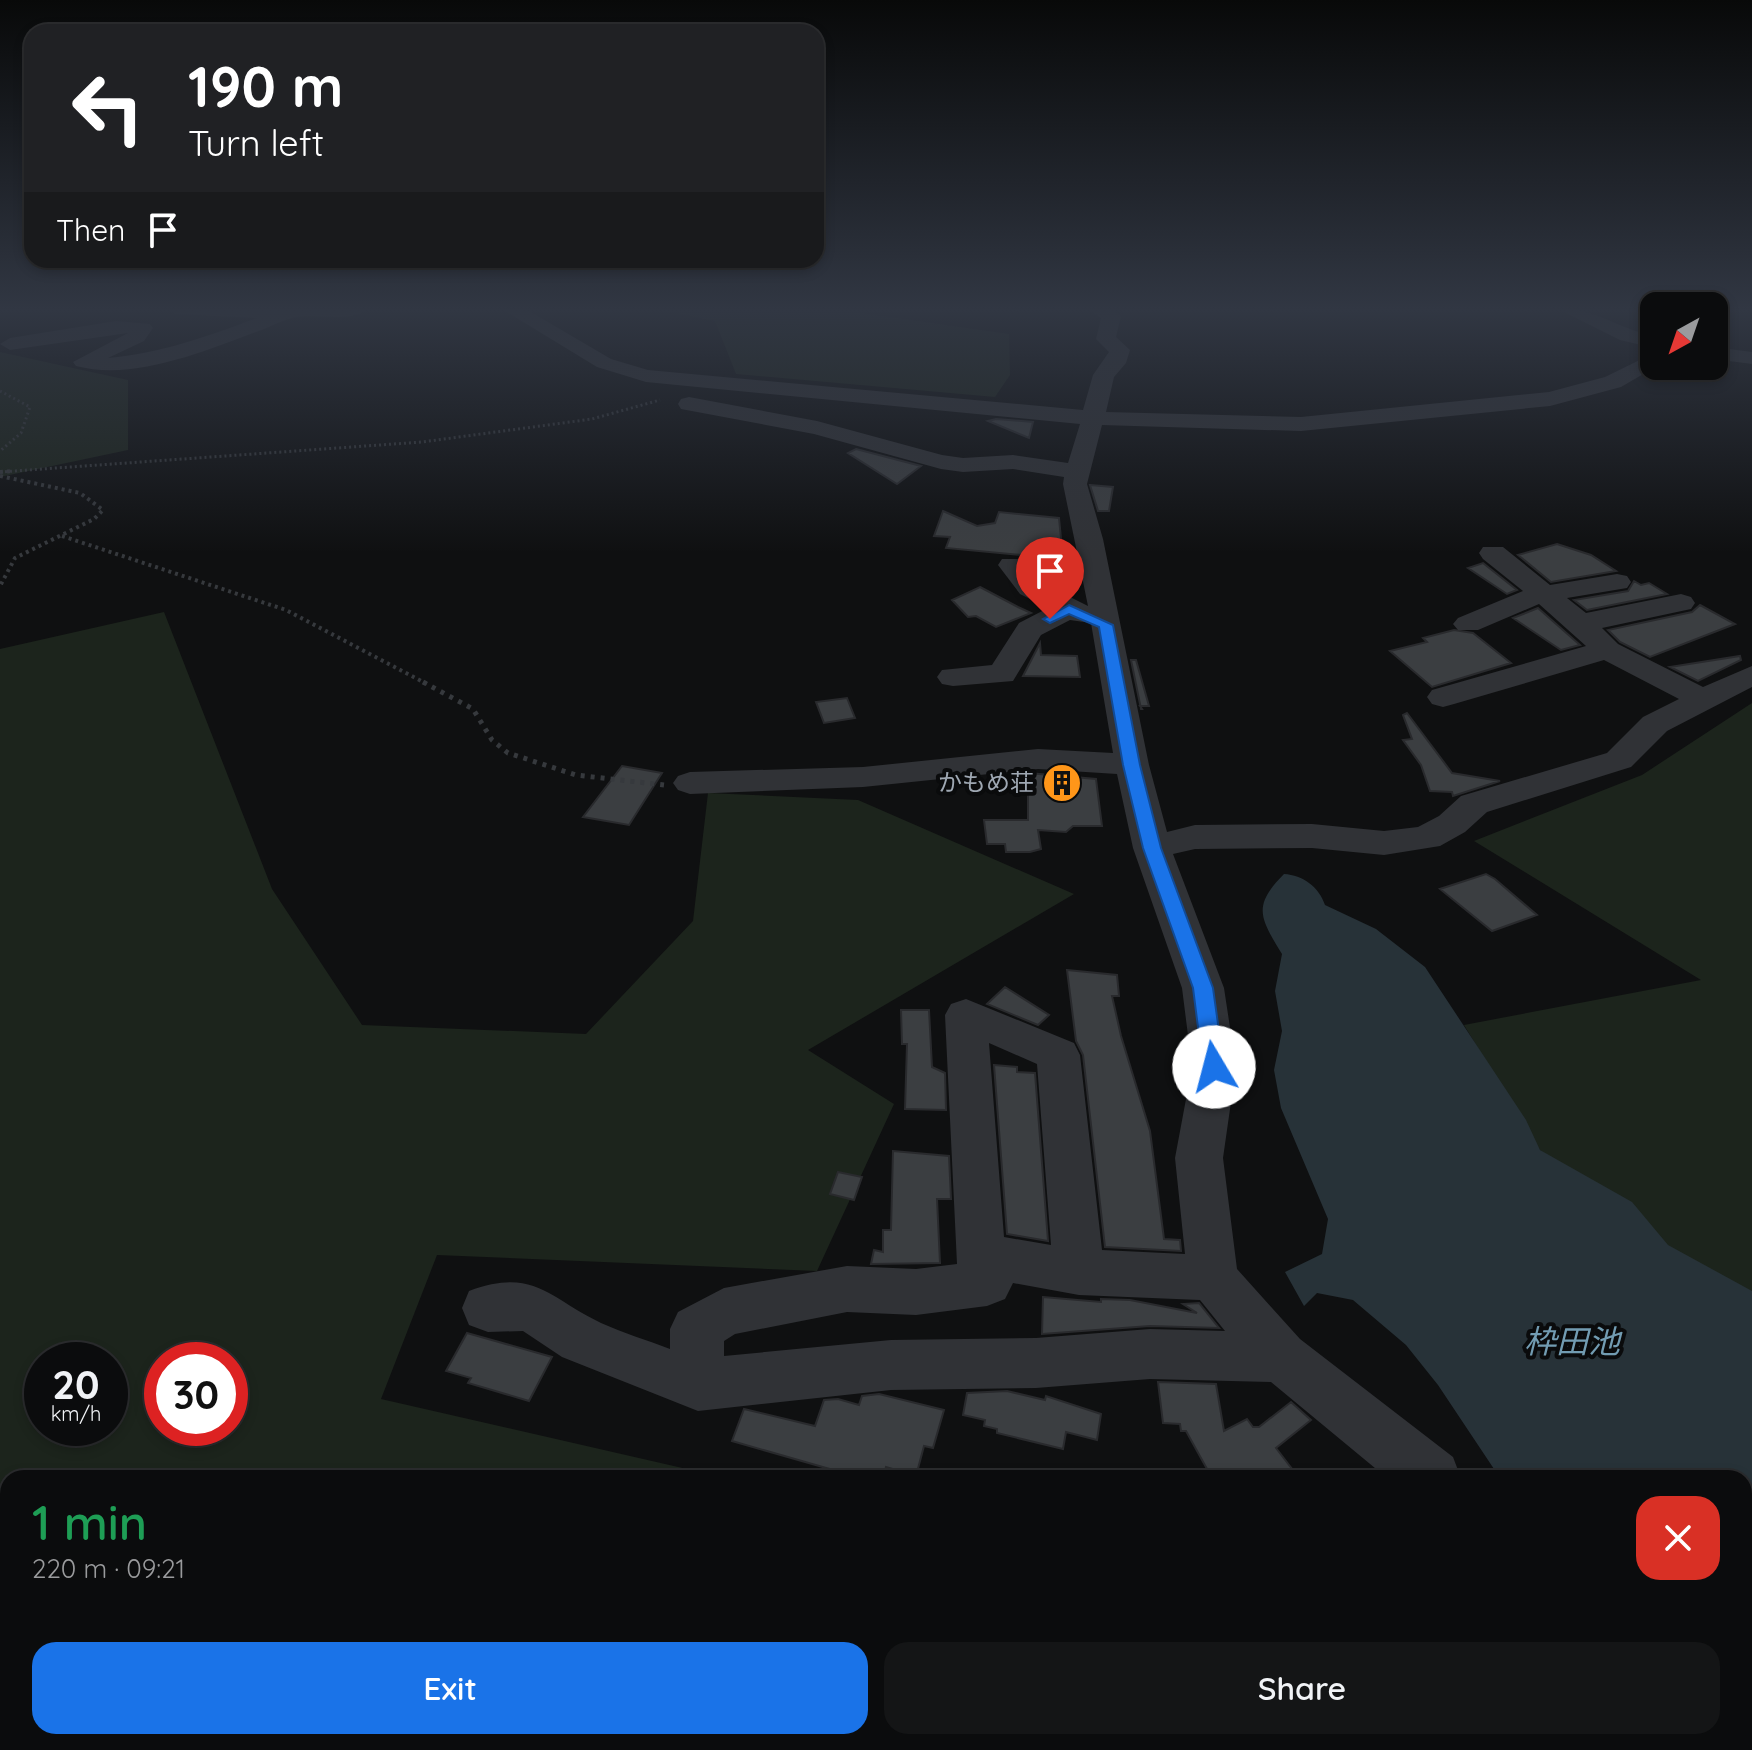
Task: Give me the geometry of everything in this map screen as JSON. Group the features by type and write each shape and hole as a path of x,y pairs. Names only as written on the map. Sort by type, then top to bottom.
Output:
{"street":[{"path":"645,390 645,393 660,400 817,428 941,462 963,465 1013,462 1079,472"},
{"path":"791,390 1092,418 1205,425 1301,424 1502,406 1590,390"},
{"path":"1100,390 1075,484 1090,539 1132,765 1152,848 1203,988 1214,1067 1199,1158 1213,1278 1281,1357 1422,1470"},
{"path":"1523,545 1493,553 1580,623 1607,650 1704,700"},
{"path":"1012,565 1030,588 1105,625"},
{"path":"1468,624 1485,613 1543,594 1617,582"},
{"path":"1580,623 1681,603"},
{"path":"953,677 1002,674 1030,629 1069,609"},
{"path":"1443,697 1607,650"},
{"path":"1152,848 1195,837 1312,836 1384,843 1427,838 1452,824 1474,804 1619,760 1655,724 1752,675"},
{"path":"690,783 863,777 1038,759 1132,765"},
{"path":"698,1385 697,1329 724,1312 847,1289 916,1292 987,1283 980,1255 966,1015 1058,1055 1079,1272"},
{"path":"980,1255 1079,1272 1213,1278"},
{"path":"488,1308 531,1307 581,1340 698,1385 891,1365 1036,1363 1150,1354 1281,1357"}],"path":[{"path":"0,391 30,407 29,424 18,438 0,451"},
{"path":"0,474 422,442 592,419 660,400"},
{"path":"0,474 80,493 103,510 94,519 15,558 0,586"},
{"path":"62,536 106,556 235,588 291,611 409,676 438,687 478,713 492,743 510,755 557,771 657,785 690,783"}],"shaded area":[{"path":"0,390 128,390 128,450 0,477"},
{"path":"912,390 1000,390 995,397"},
{"path":"164,612 272,889 362,1025 586,1034 693,921 708,793 858,800 1074,894 808,1050 894,1104 817,1271 437,1255 381,1399 691,1470 0,1470 0,649"},
{"path":"1752,703 1752,1315 1540,1150 1464,1025 1701,980 1474,841 1642,775"}],"water":[{"name":"枠田池","path":"1284,874 1298,877 1319,893 1325,905 1376,929 1425,967 1526,1120 1540,1150 1632,1202 1668,1245 1752,1291 1752,1470 1495,1470 1438,1385 1406,1345 1353,1300 1317,1293 1304,1306 1285,1272 1322,1254 1328,1219 1281,1108 1274,1070 1282,1031 1275,991 1282,954 1263,912 1267,895"}],"building":[{"path":"988,421 1033,422 1029,438"},
{"path":"856,449 921,466 897,484 848,453"},
{"path":"1090,485 1113,487 1109,511 1098,511"},
{"path":"943,511 977,526 995,523 999,512 1059,518 1063,559 946,548 950,537 934,536"},
{"path":"1557,544 1591,555 1616,571 1551,582 1518,555"},
{"path":"1483,563 1517,590 1507,594 1468,568"},
{"path":"1634,581 1641,585 1649,583 1667,594 1587,610 1574,600 1628,591"},
{"path":"980,587 1031,613 996,627 976,616 968,617 952,600"},
{"path":"1700,605 1735,624 1650,657 1620,642 1608,630 1692,612"},
{"path":"1538,608 1580,645 1561,650 1513,618"},
{"path":"1454,630 1473,633 1511,663 1432,687 1390,651 1427,642 1423,638"},
{"path":"1040,643 1041,655 1077,656 1080,677 1023,676"},
{"path":"1740,656 1741,660 1698,681 1670,667"},
{"path":"1131,660 1136,660 1149,706 1140,706"},
{"path":"847,698 855,718 824,723 816,702"},
{"path":"1407,713 1452,773 1500,781 1453,796 1452,792 1430,791 1421,765 1403,740 1412,739 1403,715"},
{"path":"622,766 662,773 629,825 583,817"},
{"path":"1028,773 1096,779 1102,826 1073,826 1066,832 1038,830 1041,849 1030,852 1006,852 1005,844 987,844 984,820 1028,820"},
{"path":"1486,874 1537,915 1492,931 1440,889"},
{"path":"1067,970 1117,975 1119,996 1112,996 1150,1131 1164,1239 1180,1240 1181,1251 1105,1247 1083,1055 1076,1041"},
{"path":"1005,987 1049,1015 1038,1025 987,1004"},
{"path":"901,1010 929,1010 932,1067 945,1073 946,1110 905,1109 907,1044 902,1044"},
{"path":"994,1065 1017,1067 1017,1072 1035,1073 1048,1241 1007,1234"},
{"path":"893,1151 949,1156 951,1199 937,1199 940,1263 871,1264 874,1250 883,1252 883,1230 891,1230"},
{"path":"838,1172 862,1177 854,1200 830,1194"},
{"path":"1043,1297 1101,1302 1101,1299 1130,1300 1197,1313 1183,1304 1199,1303 1219,1328 1150,1326 1042,1334"},
{"path":"467,1333 552,1357 529,1401 468,1383 471,1378 446,1371"},
{"path":"1158,1382 1216,1384 1224,1431 1247,1419 1253,1427 1259,1427 1291,1402 1311,1420 1276,1448 1293,1470 1208,1470 1186,1431 1181,1431 1180,1424 1163,1423"},
{"path":"1007,1391 1045,1400 1046,1396 1101,1414 1097,1440 1066,1432 1063,1449 997,1433 997,1429 984,1426 985,1420 963,1415 967,1393"},
{"path":"879,1394 944,1410 933,1448 924,1446 918,1470 886,1467 885,1470 833,1470 732,1441 744,1409 815,1426 824,1400 838,1399 859,1405 862,1396"}],"place":[{"name":"かもめ荘","path":"1062,783"}],"route":[{"path":"1050,619 1069,609 1105,625 1132,765 1152,848 1161,880 1203,988 1214,1067"}]}
